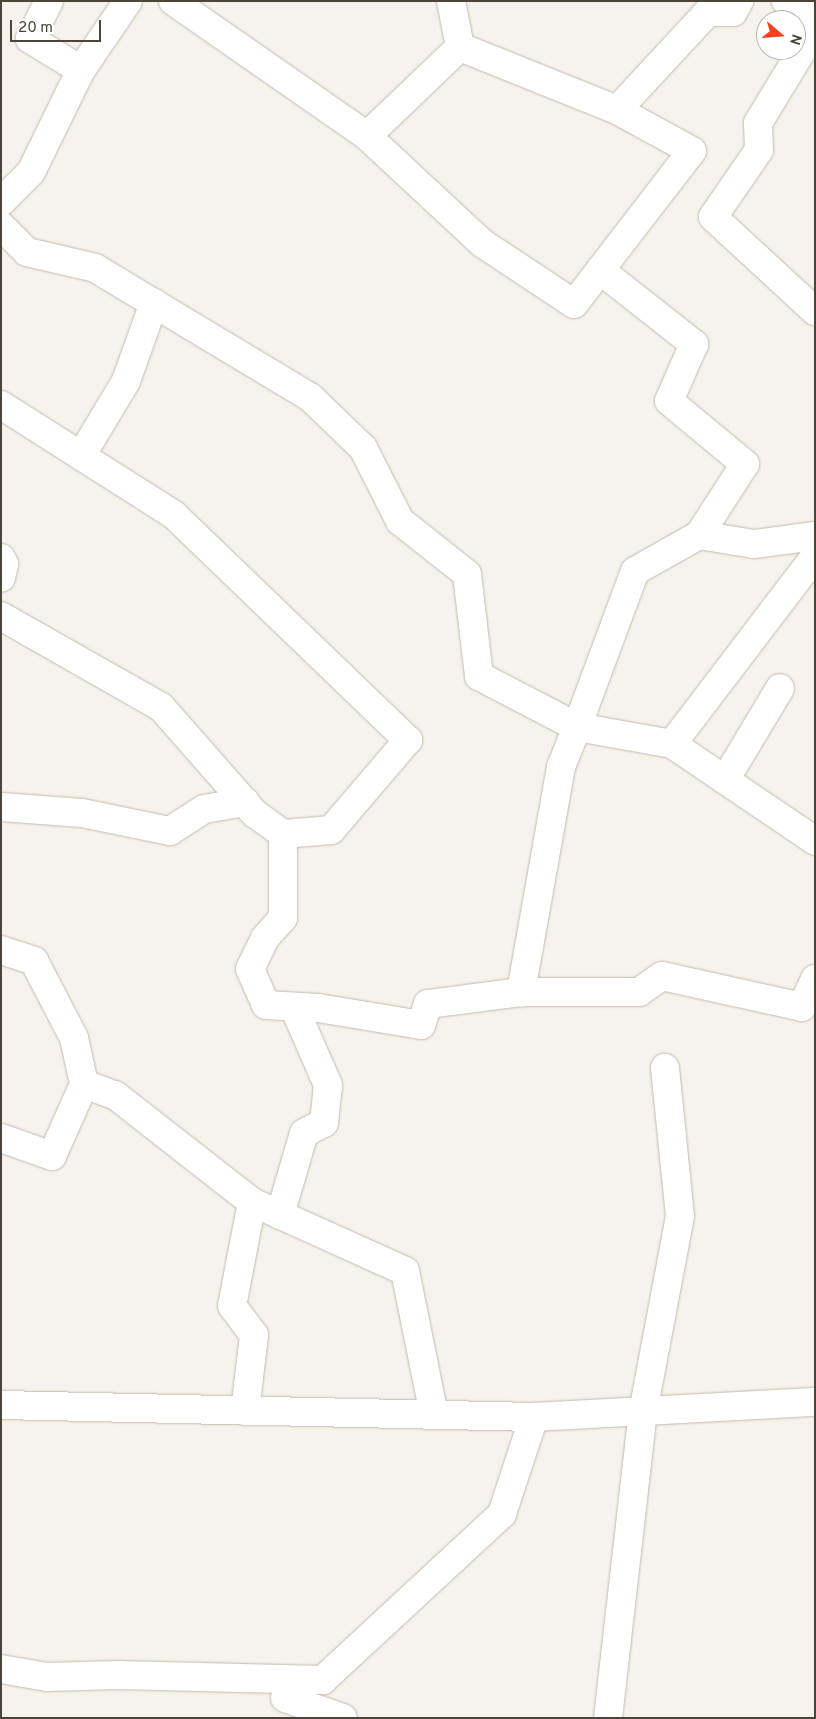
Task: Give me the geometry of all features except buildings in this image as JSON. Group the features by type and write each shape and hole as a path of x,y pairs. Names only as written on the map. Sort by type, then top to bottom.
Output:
{"street":[{"path":"49,1 30,39 81,70"},
{"path":"1,202 31,172 81,70 128,1"},
{"path":"173,1 367,136 482,243 574,304 692,150 617,110 460,47"},
{"path":"451,1 460,47"},
{"path":"617,110 708,12 732,12 739,1"},
{"path":"786,1 815,20"},
{"path":"815,29 758,123 759,150 713,217 815,311"},
{"path":"367,136 460,47"},
{"path":"1,226 28,252 95,268 310,397 363,448 400,521 467,574 479,676 577,728 672,744 815,841"},
{"path":"521,992 561,767 635,571 699,535 745,464 669,401 694,344 600,270"},
{"path":"81,456 126,381 154,303"},
{"path":"1,616 161,707 244,802 282,834 331,830 408,740 174,515 2,407"},
{"path":"699,535 754,544 815,536"},
{"path":"672,744 815,556"},
{"path":"1,558 1,578"},
{"path":"725,780 780,688"},
{"path":"1,807 82,813 170,831 204,809 244,802"},
{"path":"282,834 283,918 265,938 250,969 266,1005 294,1006 421,1025 428,1004 521,992 639,992 662,976 802,1007 815,979"},
{"path":"1,950 34,961 74,1038 84,1084 52,1156 1,1138"},
{"path":"280,1215 304,1134 324,1123 328,1084 294,1006"},
{"path":"608,1718 643,1412 680,1216 665,1068"},
{"path":"84,1084 115,1094 252,1202 405,1271 434,1415"},
{"path":"244,1410 254,1335 232,1306 252,1202"},
{"path":"1,1405 534,1417 815,1402"},
{"path":"284,1698 323,1680 502,1514 534,1417"},
{"path":"1,1669 47,1677 118,1675 284,1698 343,1718"}]}
